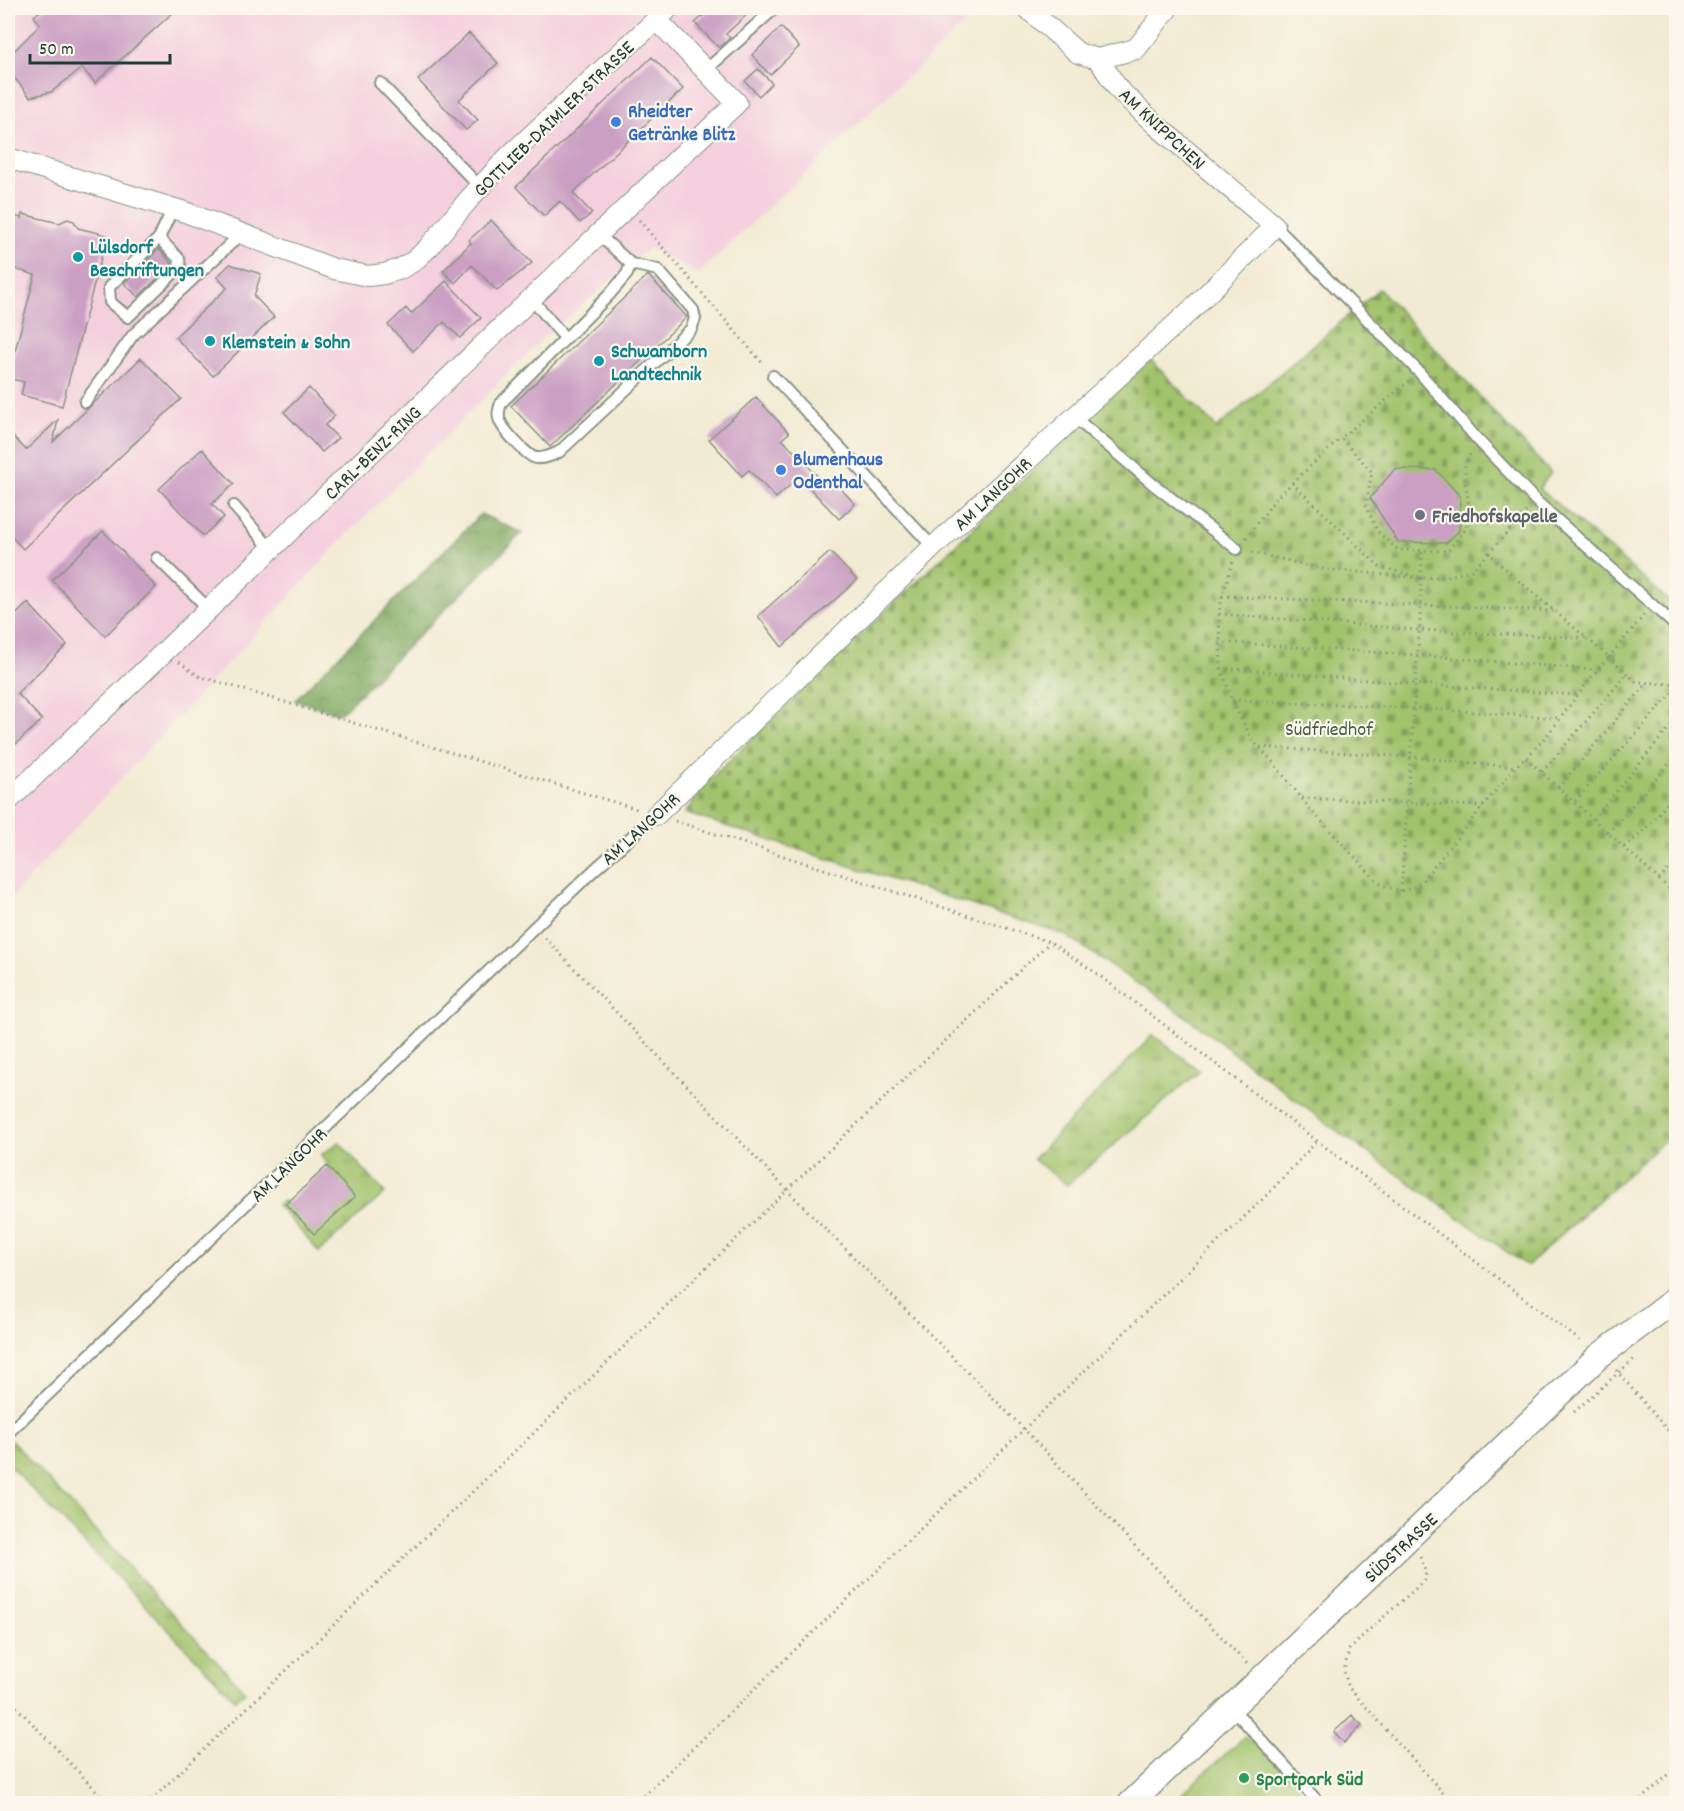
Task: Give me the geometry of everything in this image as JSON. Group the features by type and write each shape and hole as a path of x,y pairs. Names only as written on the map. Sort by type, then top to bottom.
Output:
{"street":[{"path":"1027,8 1078,52 1098,59 1136,49 1168,8"},
{"path":"663,14 705,70"},
{"name":"GOTTLIEB-DAIMLER-STRASSE","path":"241,234 334,269 368,276 384,274 407,265 428,248 510,154 663,14"},
{"name":"AM KNIPPCHEN","path":"1098,59 1119,90 1155,125 1275,226"},
{"name":"CARL-BENZ-RING","path":"8,801 737,103 705,70"},
{"path":"8,158 173,208 241,234"},
{"name":"AM LANGOHR","path":"656,815 933,547 1192,309 1275,226"},
{"name":"SÜDSTRASSE","path":"1130,1803 1599,1356 1677,1299"}],"lane":[{"path":"705,70 776,8"},
{"path":"380,83 480,187"},
{"path":"159,238 179,259 180,267 128,317 110,302 109,287 159,238 173,208"},
{"path":"1275,226 1419,372 1477,439 1536,501 1677,626"},
{"path":"85,402 133,335 241,234"},
{"path":"598,234 631,264 658,270 693,309 695,319 691,328 559,452 548,457 537,458 528,455 500,423 498,412 501,403 609,295 627,274 631,264"},
{"path":"531,298 565,338"},
{"path":"773,376 933,547"},
{"path":"1074,417 1154,484 1238,549"},
{"path":"234,506 271,549"},
{"path":"157,558 209,609"},
{"name":"AM LANGOHR","path":"8,1433 594,870 656,815"},
{"path":"1230,1706 1320,1803"}],"path":[{"path":"627,206 773,376"},
{"path":"1419,372 1341,438 1277,497 1238,549 1222,596 1219,615 1221,668 1232,700 1252,740 1300,798 1366,870 1384,886 1401,891 1413,888 1422,880 1515,767 1526,758 1561,718 1596,670 1653,605"},
{"path":"1341,438 1372,472 1366,505 1377,531 1398,550 1448,551 1467,527 1469,506 1465,465 1477,439"},
{"path":"1292,483 1380,567 1421,578"},
{"path":"1238,549 1323,569 1421,578 1449,576 1472,570 1536,501"},
{"path":"1401,891 1421,605 1422,550"},
{"path":"1489,553 1636,682 1677,684"},
{"path":"1222,596 1555,611"},
{"path":"1219,615 1418,630 1587,638"},
{"path":"1219,642 1596,670"},
{"path":"167,650 182,665 199,676 656,815 1050,942 1096,973 1318,1140 1599,1356 1618,1372 1677,1440"},
{"path":"1221,668 1578,695"},
{"path":"1542,772 1627,675"},
{"path":"1558,788 1648,682"},
{"path":"1574,802 1677,689"},
{"path":"1232,700 1413,708 1561,718"},
{"path":"1593,819 1677,720"},
{"path":"1260,747 1411,757 1515,767"},
{"path":"1608,833 1677,756"},
{"path":"1526,758 1677,895"},
{"path":"1624,847 1641,834 1677,793"},
{"path":"1300,798 1483,806"},
{"path":"1659,880 1677,861"},
{"path":"535,928 787,1190 1024,1430 1260,1678"},
{"path":"147,1803 787,1190 1050,942"},
{"path":"635,1803 1267,1195 1318,1140"},
{"path":"1406,1542 1424,1564 1426,1573 1424,1581 1349,1650 1344,1671 1349,1688 1454,1803"},
{"path":"8,1698 109,1803"},
{"path":"1636,1803 1677,1768"}],"shaded area":[{"path":"8,8 981,8 698,274 649,248 541,340 340,542 8,901"}],"green space":[{"name":"Südfriedhof","path":"1379,289 1551,473 1539,488 1676,607 1676,1130 1527,1266 1326,1123 1184,1015 1065,935 685,813 706,783 1150,359 1217,428"},
{"path":"481,514 522,533 340,714 295,700"},
{"path":"1153,1035 1200,1071 1067,1185 1033,1159"},
{"path":"339,1142 385,1193 319,1252 277,1205 283,1201 287,1205 329,1166 321,1155"},
{"path":"12,1441 245,1692 236,1700 8,1464 8,1445"},
{"name":"Sportpark Süd","path":"1244,1737 1265,1752 1314,1804 1171,1804"}],"building":[{"path":"44,8 178,8 95,83 82,68 51,92 30,97 8,70 8,57 40,25 34,16"},
{"path":"712,8 754,8 726,34 730,38 719,48 695,23"},
{"path":"781,27 799,47 770,75 752,55"},
{"path":"469,33 498,63 459,100 478,120 466,130 418,80"},
{"name":"Rheidter Getränke Blitz","path":"652,57 683,89 573,193 592,213 580,223 560,201 544,216 516,187"},
{"path":"758,69 772,83 759,96 745,81"},
{"path":"8,214 21,218 22,214 59,223 68,219 74,221 78,228 107,235 62,406 21,395 24,382 8,378 35,275 8,267"},
{"path":"491,220 532,263 497,291 472,265 455,283 443,271 471,243 469,240"},
{"path":"159,249 172,264 138,297 124,283"},
{"path":"230,264 261,274 254,296 274,317 213,376 175,337 227,288 217,277"},
{"name":"Schwamborn Landtechnik","path":"648,275 687,317 550,447 511,406"},
{"path":"446,281 481,318 460,338 444,322 413,351 388,325 406,308 411,314"},
{"path":"141,358 181,399 23,549 8,533 8,431 26,450 58,420 53,442"},
{"path":"309,388 335,416 325,425 338,438 322,452 284,412"},
{"path":"756,397 789,433 782,439 825,484 831,478 855,504 839,519 799,477 776,498 749,470 742,476 709,439"},
{"path":"202,449 234,484 212,504 224,517 203,536 159,489"},
{"name":"Friedhofskapelle","path":"1395,469 1436,470 1460,496 1459,531 1446,543 1398,542 1370,498"},
{"path":"103,531 156,587 105,636 52,580"},
{"path":"830,552 857,580 782,647 758,616"},
{"path":"28,603 67,645 17,693 42,720 16,744 8,735 8,622"},
{"path":"327,1166 355,1197 314,1234 286,1204"},
{"path":"1352,1715 1362,1725 1344,1743 1334,1732"}],"place":[{"name":"Rheidter Getränke Blitz","path":"616,122"},
{"name":"Lülsdorf Beschriftungen","path":"78,257"},
{"name":"Klemstein & Sohn","path":"210,341"},
{"name":"Schwamborn Landtechnik","path":"599,361"},
{"name":"Blumenhaus Odenthal","path":"781,470"},
{"name":"Friedhofskapelle","path":"1420,515"},
{"name":"Sportpark Süd","path":"1244,1778"}]}
